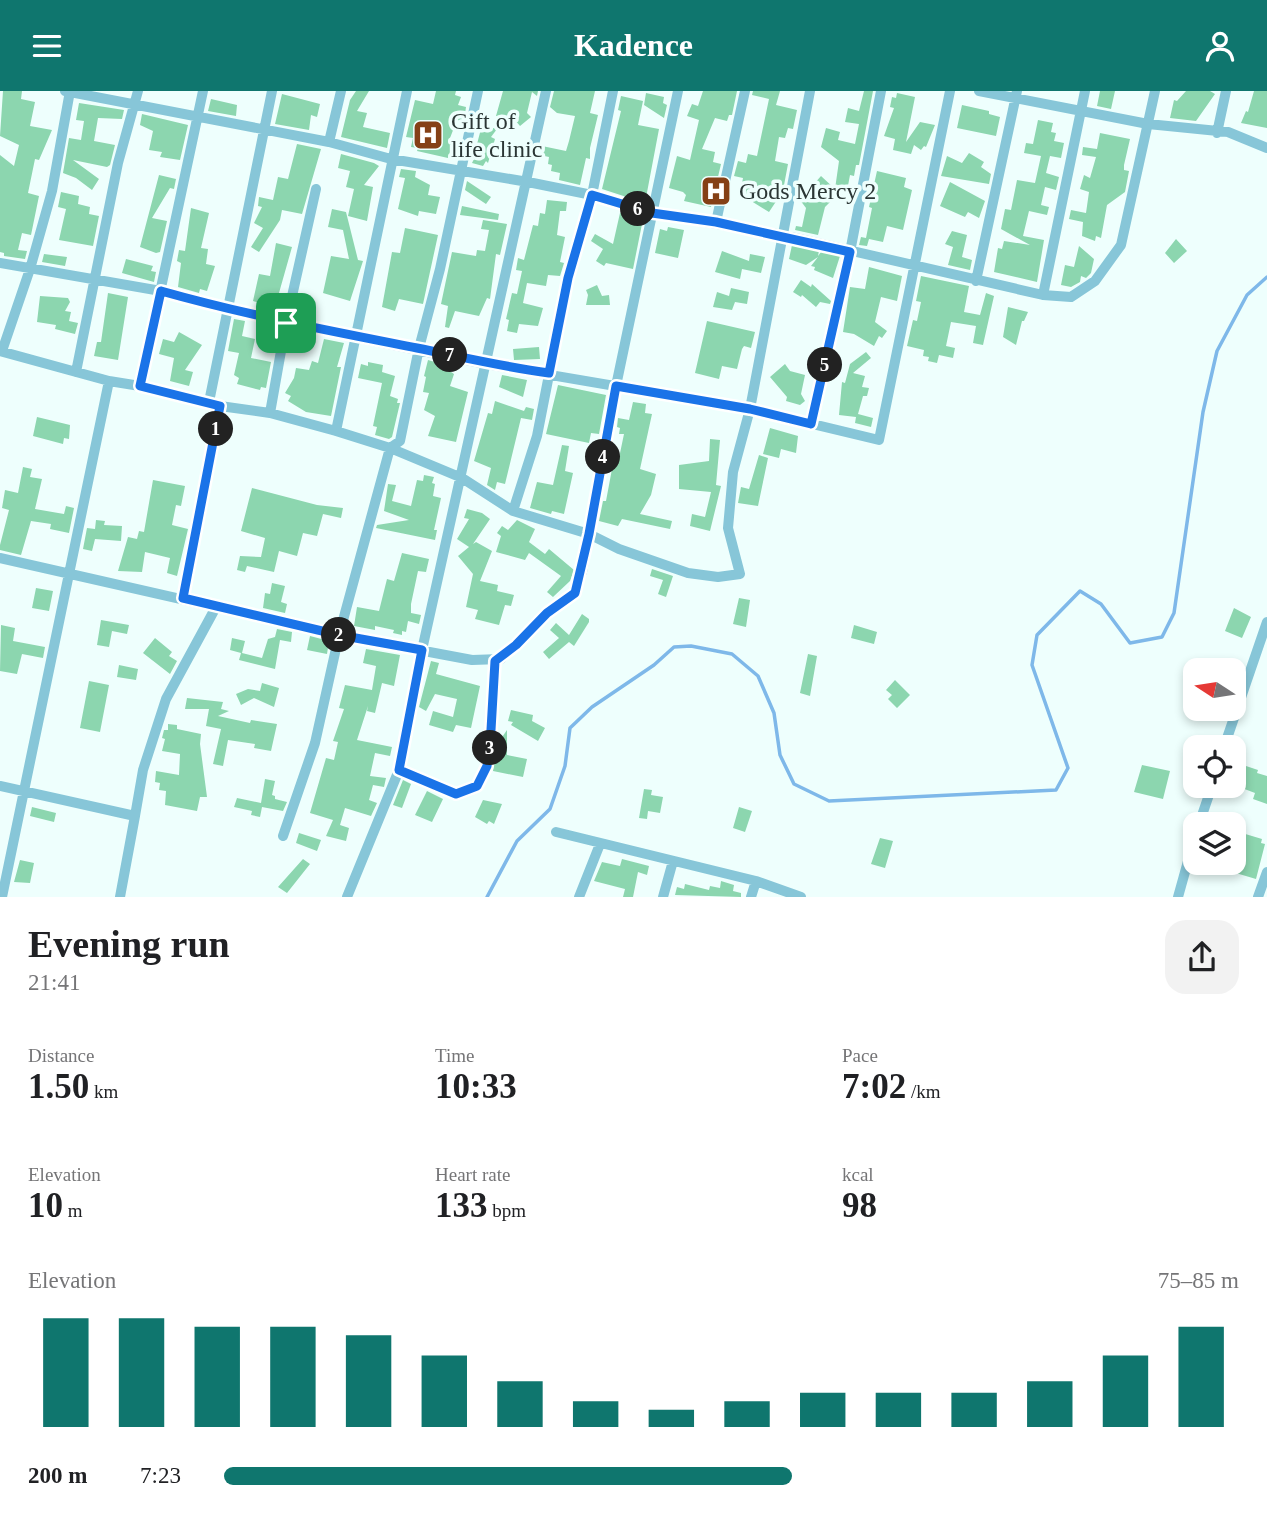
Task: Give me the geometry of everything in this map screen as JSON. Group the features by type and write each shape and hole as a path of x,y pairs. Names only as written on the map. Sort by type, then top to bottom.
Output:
{"street":[{"path":"810,91 783,235 750,409 733,472 728,528 740,574 718,577 688,573 619,549 589,534 513,511 462,478 390,448 336,431 270,413 109,381 1,351 30,268 52,191 68,91 329,142 391,159 592,195 652,213 783,235 1043,295 1071,296 1095,281 1121,245 1155,91"},
{"path":"76,372 118,163 138,91"},
{"path":"140,386 203,91"},
{"path":"183,598 228,310 272,91"},
{"path":"329,142 341,91"},
{"path":"336,431 407,91"},
{"path":"283,836 315,743 339,635 390,448 400,441 478,91"},
{"path":"346,897 399,770 422,650 528,182 546,91"},
{"path":"513,511 537,436 568,278 592,195 613,91"},
{"path":"0,558 339,635 472,660 495,661 516,645 547,613 575,593 678,91"},
{"path":"716,222 745,91"},
{"path":"811,424 850,252 881,91"},
{"path":"0,263 161,291 228,310 486,364 750,409 879,440 950,91"},
{"path":"979,91 1017,95 1148,124 1236,134 1267,148"},
{"path":"1043,295 1085,91"},
{"path":"1217,133 1226,91"},
{"path":"976,281 1017,95"},
{"path":"270,413 286,323 316,189"},
{"path":"2,897 109,381"},
{"path":"120,897 143,770 166,699 216,607"},
{"path":"1228,735 1267,622"},
{"path":"399,770 456,794 477,786 487,766 490,747 495,661"},
{"path":"0,786 135,816"},
{"path":"556,832 755,881 801,897"},
{"path":"579,897 600,843"},
{"path":"663,897 673,861"},
{"path":"1258,897 1267,871"},
{"path":"1178,897 1184,875"},
{"path":"751,897 755,881"}],"building":[{"path":"3,91 22,91 21,99 35,102 30,126 52,130 39,160 35,159 28,193 39,196 31,235 22,233 18,250 27,251 25,259 4,256 4,253 0,252 0,155 14,166 19,145 0,136"},
{"path":"356,91 369,91 357,111 367,113 363,127 390,133 387,148 341,137 350,100"},
{"path":"436,91 456,91 455,95 461,97 458,105 466,107 464,121 457,120 450,138 458,139 456,153 450,152 448,158 417,151 418,148 411,147 413,138 406,137 415,100 433,104"},
{"path":"503,91 538,91 537,96 532,92 527,113 531,117 520,126 515,120 496,116"},
{"path":"554,91 595,91 590,113 598,115 590,159 586,158 580,185 559,180 560,173 551,171 549,157 540,155 542,146 566,151 575,116 557,113 550,107"},
{"path":"703,91 737,91 732,115 729,115 727,121 715,118 702,149 715,152 713,162 721,164 711,207 684,201 686,195 683,192 669,188 677,156 690,160 699,120 687,116 692,104 698,106"},
{"path":"753,91 780,91 776,105 797,110 793,129 788,128 785,138 779,137 775,161 788,164 781,201 777,200 769,212 740,194 743,178 734,176 738,161 746,163 748,154 757,156 769,99 752,95"},
{"path":"864,91 873,91 859,165 856,165 854,176 850,175 847,191 840,200 835,197 825,207 818,235 795,230 796,226 802,227 806,208 800,200 821,176 835,189 839,161 821,147 826,128 840,132 838,140 855,144 859,124 845,122 848,108 859,111"},
{"path":"1100,91 1115,91 1111,109 1097,106"},
{"path":"1186,91 1210,91 1215,94 1196,121 1170,118 1174,100 1177,101"},
{"path":"1254,91 1267,91 1267,128 1241,123 1246,111 1248,112"},
{"path":"646,93 664,97 663,103 667,105 664,118 644,105"},
{"path":"897,93 915,97 906,142 920,122 935,125 926,147 921,150 914,145 911,154 893,150 895,139 884,136 894,108 890,107 892,97 896,98"},
{"path":"282,94 320,104 317,117 311,115 309,130 275,124"},
{"path":"621,96 643,101 638,125 659,129 645,203 602,189 621,111 618,110"},
{"path":"211,99 237,105 236,116 208,111"},
{"path":"79,103 124,110 122,119 98,118 94,141 115,145 110,165 107,167 73,160 99,179 92,190 76,178 63,173 69,138 81,140 84,121 76,120"},
{"path":"962,105 989,111 989,114 1000,117 996,136 957,128"},
{"path":"142,114 188,125 180,160 160,157 162,152 149,150 153,131 140,125"},
{"path":"1038,120 1053,123 1051,132 1056,133 1054,141 1064,143 1061,158 1050,156 1046,173 1059,177 1056,190 1045,187 1041,205 1049,207 1047,215 1029,211 1023,236 1044,240 1037,282 994,272 998,248 1002,249 1004,241 1030,245 1001,229 1005,209 1011,210 1017,180 1035,183 1041,156 1024,153 1026,143 1033,144"},
{"path":"482,125 497,129 491,137 495,139 488,163 486,161 483,166 472,163 481,145 477,144"},
{"path":"1100,133 1130,139 1124,165 1124,170 1129,171 1125,192 1107,205 1101,238 1096,236 1095,241 1082,236 1083,222 1069,219 1071,210 1086,213 1089,192 1080,189 1084,175 1090,178 1096,157 1082,155 1083,147 1097,149"},
{"path":"297,144 321,149 302,214 282,210 280,220 259,252 251,247 263,228 254,223 262,207 258,206 259,197 273,200 278,177 288,179"},
{"path":"969,153 984,162 981,167 991,174 989,184 941,176 947,156 962,163"},
{"path":"341,154 379,166 364,185 373,187 367,221 348,216 354,189 346,187 350,171 338,168"},
{"path":"401,169 416,171 415,177 430,185 428,195 440,197 436,214 419,211 418,216 398,209 405,178 399,177"},
{"path":"877,171 906,178 904,187 912,190 903,230 887,226 883,242 869,239 867,246 859,245 861,237 866,238"},
{"path":"159,175 176,179 174,189 170,188 152,218 167,221 160,252 156,253 140,247"},
{"path":"467,181 491,197 486,204 465,190"},
{"path":"950,182 985,201 979,218 968,212 965,217 940,206"},
{"path":"61,192 79,196 78,204 90,207 89,214 99,216 93,246 59,240 66,209 58,207"},
{"path":"547,200 567,202 566,211 560,211 557,235 565,237 560,262 564,263 560,276 548,275 546,286 527,283 523,303 543,308 538,326 519,324 517,333 507,331 509,320 506,319 512,293 517,294 522,271 516,270 518,258 524,260 533,225 538,226 540,213 545,214"},
{"path":"462,206 499,214 498,220 460,215"},
{"path":"191,208 209,213 201,248 208,249 206,264 215,266 207,291 200,289 199,293 178,287 181,263 177,261 179,250 185,251"},
{"path":"332,209 346,212 358,260 363,261 350,301 323,293 331,256 349,259 343,230 328,227"},
{"path":"620,213 643,219 633,269 606,263 604,266 596,261 603,249 591,241 595,234 613,244"},
{"path":"483,220 507,224 500,255 496,254 490,299 487,298 479,316 455,311 449,328 445,327 448,306 441,304 452,252 476,256 477,250 485,251 489,230 481,229"},
{"path":"668,227 684,230 678,258 655,253 660,229 667,231"},
{"path":"405,228 438,235 423,304 399,299 395,311 382,307 392,252 400,253"},
{"path":"952,231 967,235 962,257 972,260 970,270 948,265 953,247 945,244"},
{"path":"1176,239 1187,251 1174,263 1165,253"},
{"path":"276,243 292,247 277,300 283,301 281,310 253,301 259,274 270,276"},
{"path":"792,245 819,251 818,256 821,252 840,256 833,278 811,266 818,257 806,265 789,259"},
{"path":"1079,246 1094,259 1091,273 1086,278 1081,276 1080,282 1071,287 1061,285 1065,265 1074,267"},
{"path":"722,251 749,261 750,254 765,257 761,273 742,269 740,279 715,272"},
{"path":"44,254 67,257 65,266 42,262"},
{"path":"126,259 153,266 151,271 156,272 154,282 122,273"},
{"path":"869,267 902,276 897,301 881,297 875,322 887,331 882,338 879,336 874,346 854,334 843,332 850,287 865,289"},
{"path":"921,276 969,286 964,312 980,315 986,293 994,296 983,345 973,343 976,326 951,322 946,346 955,348 953,358 939,355 937,363 928,361 929,357 923,356 924,350 907,346 913,320 917,321 921,302 916,301"},
{"path":"801,280 811,287 812,284 831,301 830,304 820,302 816,307 802,295 801,297 793,292"},
{"path":"597,285 602,296 609,295 610,305 586,305 586,290"},
{"path":"731,288 749,292 747,304 735,302 732,310 713,307 717,292 729,296"},
{"path":"108,293 128,297 118,360 94,356 97,342 101,342"},
{"path":"40,296 68,298 70,302 65,311 71,312 69,321 78,323 75,334 55,329 56,325 37,322"},
{"path":"1008,307 1028,312 1022,321 1016,345 1003,337"},
{"path":"234,319 245,321 242,336 255,339 251,358 271,362 266,388 261,387 260,390 237,384 239,378 234,375 239,353 228,351"},
{"path":"707,321 755,332 751,348 744,346 742,349 737,369 722,366 719,379 695,373"},
{"path":"179,332 202,345 185,370 193,372 189,386 170,381 174,358 159,354 163,339 174,342"},
{"path":"324,339 344,343 337,367 341,367 331,416 306,412 288,401 291,396 285,393 294,378 296,368 309,370 312,361 318,363"},
{"path":"539,347 540,359 514,360 513,349"},
{"path":"866,352 871,358 853,373 865,376 862,387 869,388 867,396 863,396 858,414 873,418 871,427 855,423 856,417 839,415 842,382 845,383 850,364"},
{"path":"428,360 454,374 450,386 468,392 456,442 428,436 435,416 424,410 429,393 423,392"},
{"path":"368,362 383,365 382,372 395,376 390,396 398,399 397,403 400,403 392,437 389,439 375,435 377,427 373,426 382,383 358,378 361,364 368,366"},
{"path":"785,364 790,371 805,375 801,394 805,401 800,405 786,401 787,397 770,377"},
{"path":"502,375 527,380 523,397 499,387"},
{"path":"558,385 606,395 599,434 591,433 589,443 546,434"},
{"path":"495,401 524,411 526,407 534,409 532,420 521,418 505,484 497,482 495,490 487,485 491,468 474,461 488,413 492,414"},
{"path":"633,402 646,404 645,413 652,414 640,469 656,474 651,495 640,514 672,521 670,529 622,519 618,526 599,521 612,469 609,468 611,456 619,458 624,434 619,434 618,418 629,420"},
{"path":"37,417 70,425 69,439 64,438 63,444 33,436"},
{"path":"770,428 798,436 796,453 781,449 779,458 763,454"},
{"path":"710,439 720,440 716,485 721,486 710,531 690,526 692,514 705,517 711,492 679,489 679,465 709,461"},
{"path":"562,445 569,446 565,471 573,473 564,514 552,511 551,514 530,508 537,482 553,485"},
{"path":"759,455 768,458 758,506 738,503 741,487 749,489"},
{"path":"23,467 32,469 30,477 42,479 35,509 64,514 66,506 74,508 69,533 50,529 51,524 31,521 21,555 0,550 0,545 9,510 2,508 5,490 18,493"},
{"path":"424,475 434,477 433,496 441,498 434,530 437,530 435,540 376,528 377,525 409,520 384,511 388,484 396,485 392,501 411,506 417,480 423,481"},
{"path":"153,480 185,486 181,506 176,505 172,525 188,529 177,576 167,573 170,558 145,552 142,572 118,571 128,537 137,539 139,531 144,532"},
{"path":"252,488 317,505 343,508 341,518 323,514 317,536 303,533 297,556 279,551 274,572 247,566 245,572 237,570 240,556 261,557 265,538 241,531"},
{"path":"467,509 482,513 490,519 473,544 476,542 492,551 480,581 498,585 497,591 514,595 511,606 505,605 499,625 475,619 478,610 466,607 473,574 458,556 469,547 457,539 469,519 464,518"},
{"path":"96,520 105,521 104,525 122,526 121,541 95,539 92,551 83,549 87,528 95,529"},
{"path":"517,520 535,529 529,542 545,554 549,549 574,570 570,581 553,597 547,592 561,576 529,553 525,560 496,552 501,536 497,533 502,526 508,530"},
{"path":"402,553 429,559 426,572 418,571 411,604 411,613 421,615 419,624 408,621 406,632 402,631 402,635 393,633 394,630 375,626 375,630 354,626 357,607 379,611 387,579 394,581"},
{"path":"652,569 673,576 666,597 658,594 663,580 650,576"},
{"path":"272,583 285,586 281,602 287,604 285,613 263,608 265,593 270,594"},
{"path":"36,588 53,591 49,611 32,608"},
{"path":"739,598 750,600 746,627 733,624"},
{"path":"1234,608 1251,617 1242,638 1225,631"},
{"path":"582,614 589,622 574,646 569,642 549,659 543,652 559,638 550,630 556,623 569,635"},
{"path":"101,620 129,625 127,634 112,631 109,647 97,645"},
{"path":"1,625 15,628 13,641 45,647 43,658 22,654 17,674 0,671"},
{"path":"854,625 877,632 874,644 851,638"},
{"path":"277,629 292,632 291,642 280,640 275,669 239,660 241,653 230,650 232,638 245,641 242,653 262,658 268,639 275,637"},
{"path":"310,636 329,641 327,654 307,650"},
{"path":"155,638 172,652 169,656 177,661 170,674 143,653"},
{"path":"366,649 400,655 394,686 382,683 375,713 367,711 368,706 357,740 392,747 390,756 375,753 370,776 386,778 384,787 373,785 369,800 377,803 371,816 345,808 340,825 349,828 346,841 326,836 333,820 310,813 326,758 334,760 338,742 333,741 344,709 339,708 345,685 372,690 376,666 363,663"},
{"path":"808,654 817,656 810,696 800,693"},
{"path":"431,661 439,663 436,674 480,686 471,728 456,725 453,732 429,725 433,711 453,717 457,699 435,694 426,711 419,707"},
{"path":"119,665 138,669 136,680 117,677"},
{"path":"895,680 910,695 897,708 888,699 892,695 886,690"},
{"path":"89,681 109,685 100,732 80,728"},
{"path":"262,683 279,688 274,707 254,698 241,705 236,694 248,689 260,691"},
{"path":"187,698 223,702 221,709 229,711 218,716 250,723 251,720 277,724 271,751 254,748 255,744 228,740 223,766 213,764 221,729 206,726 209,709 185,709"},
{"path":"511,710 533,715 532,721 545,728 538,741 511,725 513,722 508,721"},
{"path":"168,724 177,725 177,729 201,734 207,797 200,797 197,811 165,805 166,791 159,790 160,783 155,782 156,771 179,775 180,754 162,751 165,739 162,738 164,730 168,730"},
{"path":"507,730 507,755 527,759 523,777 493,771 496,746"},
{"path":"1142,765 1170,771 1163,799 1134,792"},
{"path":"1246,766 1267,776 1267,804 1253,799 1255,793 1246,790"},
{"path":"265,779 275,781 272,795 275,799 287,802 283,811 262,807 260,817 251,815 252,811 234,807 237,798 261,803"},
{"path":"403,780 411,784 402,808 393,805"},
{"path":"644,789 652,790 651,795 663,797 660,813 648,811 647,819 639,818"},
{"path":"427,791 443,799 432,822 415,815"},
{"path":"483,800 502,804 494,824 489,821 487,824 475,817"},
{"path":"32,807 56,813 54,822 30,816"},
{"path":"739,807 752,811 745,832 733,828"},
{"path":"299,833 321,840 317,851 296,843"},
{"path":"1246,834 1262,839 1261,843 1265,844 1256,879 1242,875 1246,875"},
{"path":"880,838 893,841 885,868 871,864"},
{"path":"303,859 310,864 287,893 278,887"},
{"path":"622,859 649,866 647,875 638,872 633,897 623,897 625,889 594,881 602,862 620,866"},
{"path":"20,860 34,863 30,883 14,882"},
{"path":"721,881 734,885 733,891 741,893 741,897 675,895 677,887 684,889 685,884 709,890 710,886 720,888"}],"waterway":[{"path":"487,897 517,841 550,809 565,766 570,728 592,707 654,665 674,647 691,646 732,654 758,676 774,713 780,755 794,784 829,801 1056,790 1068,768 1032,665 1037,635 1080,591 1101,604 1130,643 1162,637 1174,613 1203,412 1217,351 1247,295 1267,277"}],"place":[{"name":"Gift of life clinic","path":"428,135"},
{"name":"Gods Mercy 2","path":"716,191"}],"route":[{"path":"592,195 652,213 783,235 850,252 811,424 750,409 616,386 582,572 575,593 547,613 501,659 495,661 492,730 487,766 477,786 456,794 399,770 422,650 339,635 183,598 220,406 140,386 161,291 286,323 419,348 486,364 549,373 568,278 592,195"}]}
